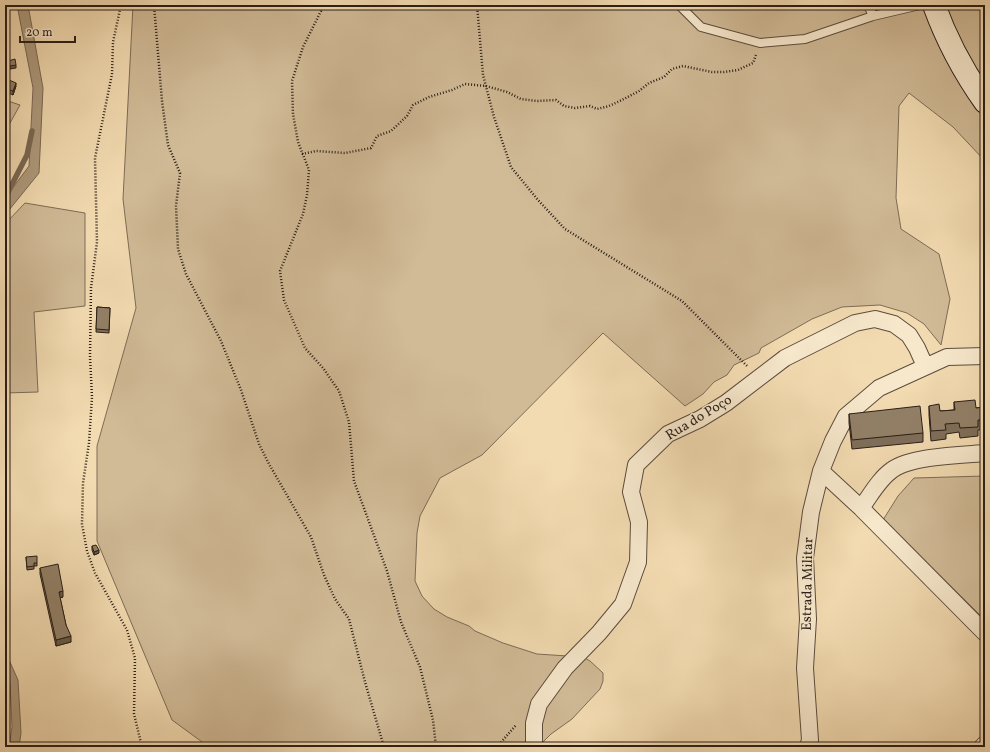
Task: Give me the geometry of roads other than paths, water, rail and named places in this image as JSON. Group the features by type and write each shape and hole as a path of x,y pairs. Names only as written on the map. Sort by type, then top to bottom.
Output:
{"street":[{"path":"934,5 945,35 955,56 985,102"},
{"name":"Rua do Poço","path":"534,747 534,723 539,704 564,668 599,633 622,604 638,562 639,522 631,492 636,465 668,434 700,419 726,403 785,358 855,323 875,319 894,324 909,335 925,366"},
{"name":"Estrada Militar","path":"808,747 810,740 805,668 808,619 806,558 811,512 821,471 833,441 846,416 878,388 947,357 985,356"},
{"path":"861,508 884,477 900,465 919,460 985,453"},
{"path":"821,471 861,508 985,633"},
{"path":"982,747 985,744"}],"lane":[{"path":"679,5 702,27 760,43 805,39 873,16 920,5"},
{"path":"868,5 873,16"}],"waterway":[{"path":"5,198 27,155 32,131"}]}
